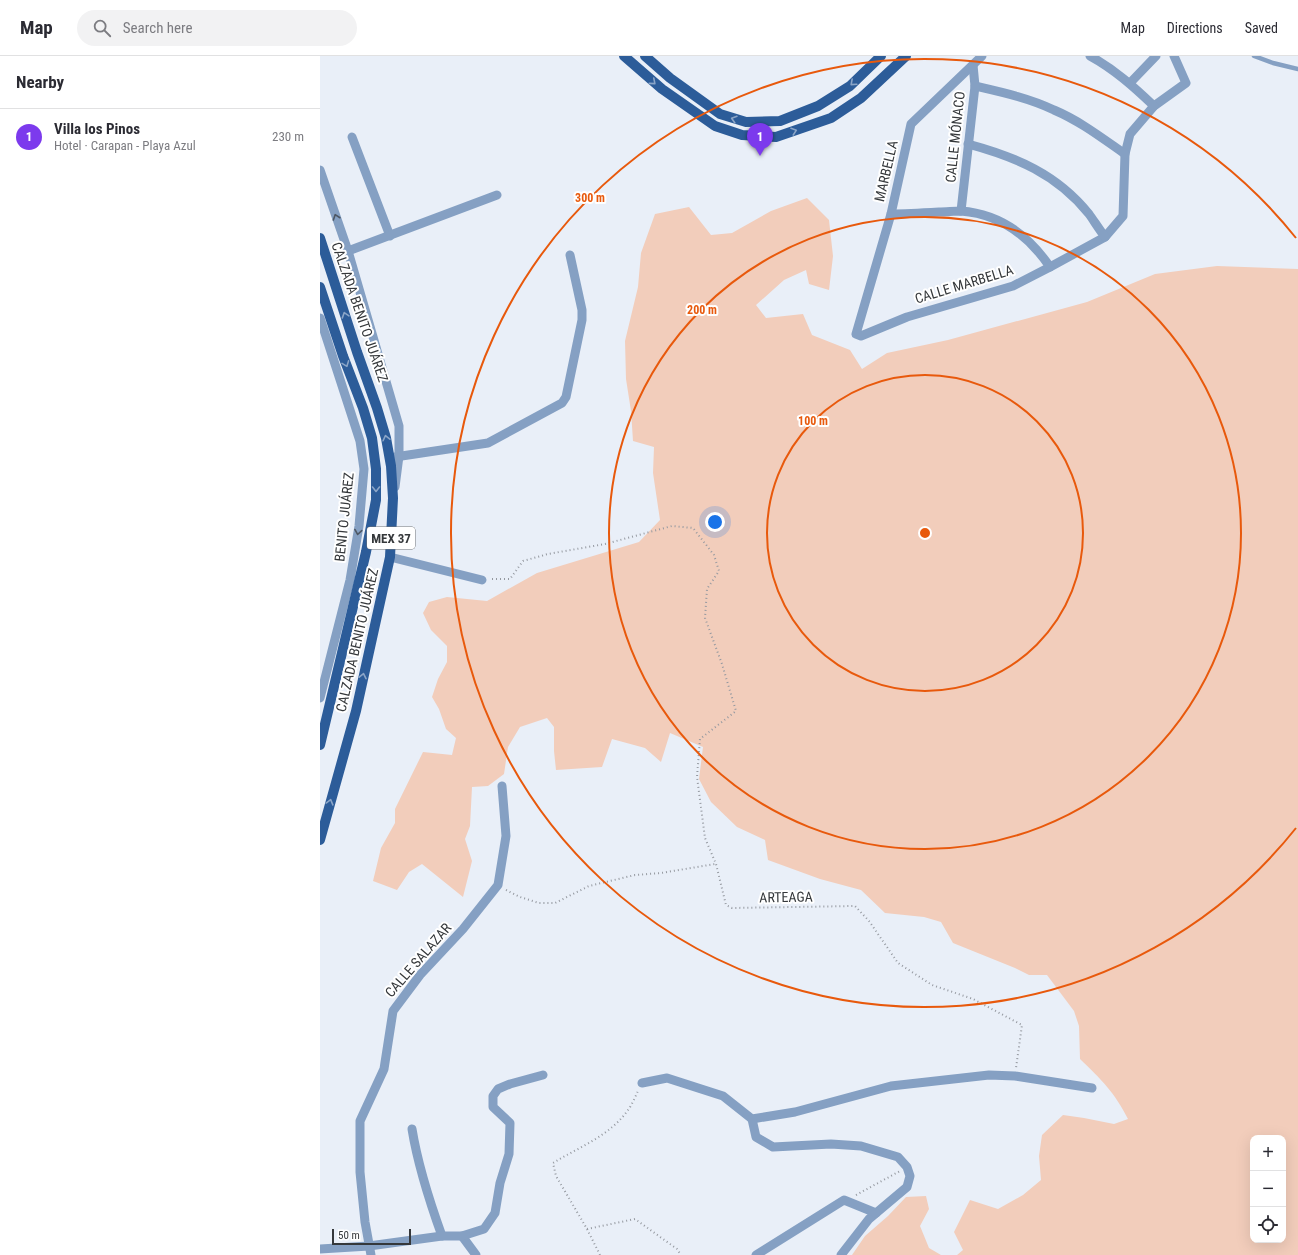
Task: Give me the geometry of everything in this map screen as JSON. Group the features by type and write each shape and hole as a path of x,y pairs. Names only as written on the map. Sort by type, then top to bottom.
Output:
{"main road":[{"path":"624,56 662,89 715,126 742,135 776,137 831,118 861,98 906,56"},
{"path":"645,56 670,78 720,114 746,122 780,122 818,106 850,86 881,56"},
{"name":"CALZADA BENITO JUÁREZ","path":"320,238 386,438 395,457 390,557 356,711 320,840"},
{"name":"CALZADA BENITO JUÁREZ","path":"320,287 343,356 363,408 372,438 376,469 376,500 366,552 320,746"}],"street":[{"name":"MARBELLA","path":"982,56 911,124 891,214 961,212 982,215 1000,222 1027,239 1040,252 1050,267"},
{"path":"1090,56 1104,64 1130,83 1154,106"},
{"path":"1130,83 1156,56"},
{"name":"CALLE MARBELLA","path":"891,214 856,334 861,336 907,317 1013,286 1104,237 1123,216 1125,154 1130,134 1154,106 1186,83 1174,56"},
{"name":"CALLE MÓNACO","path":"961,212 975,86 973,65"},
{"path":"975,86 1015,95 1054,110 1091,129 1125,154"},
{"path":"352,137 390,236"},
{"path":"968,144 995,151 1021,161 1046,175 1068,193 1088,213 1104,237"},
{"path":"320,170 348,251 399,426 395,457 488,443 562,403 566,397 582,320 582,310 570,255"},
{"path":"348,251 498,195"},
{"name":"BENITO JUÁREZ","path":"320,318 360,441 364,469 359,526 350,580 320,698"},
{"path":"390,557 482,580"},
{"name":"CALLE SALAZAR","path":"370,1251 365,1222 360,1172 360,1121 384,1069 393,1011 420,975 463,929 498,885 506,836 502,786"},
{"path":"320,1249 370,1251 442,1236 462,1236 484,1229 495,1213 500,1183 509,1154 510,1123 493,1107 493,1096 498,1089 510,1084 543,1075"},
{"path":"752,1119 795,1112 891,1086 989,1075 1015,1076 1092,1088"},
{"path":"642,1082 666,1078 723,1096 752,1119 756,1137 773,1147 831,1144 861,1146 898,1157 907,1167 910,1176 907,1187 870,1219 841,1255"},
{"path":"412,1129 416,1156 442,1236"},
{"path":"756,1255 844,1200 876,1213"},
{"path":"462,1236 476,1255"}],"lane":[{"path":"1254,56 1273,63 1298,69"}],"path":[{"path":"482,580 510,579 523,561 548,554 605,544 672,526 693,528 714,555 720,571 707,589 705,618 722,664 736,711 700,740 697,777 705,838 716,864 661,872 635,874 589,886 555,903 539,903 520,897 498,885"},
{"name":"ARTEAGA","path":"716,864 726,905 732,908 854,906 869,921 898,963 932,985 973,999 1022,1025 1015,1076"},
{"path":"600,1255 587,1228 556,1176 553,1163 589,1144 613,1128 629,1110 642,1082"},
{"path":"844,1200 866,1191 907,1167"},
{"path":"587,1228 636,1219 677,1248 681,1255"}],"shaded area":[{"path":"807,198 829,220 833,256 829,290 809,284 806,270 784,280 756,305 766,318 803,314 812,335 850,350 862,369 887,353 948,340 1087,302 1155,274 1217,266 1298,269 1298,1255 957,1255 963,1250 954,1232 970,1200 998,1209 1023,1195 1041,1180 1039,1156 1042,1135 1063,1115 1114,1124 1128,1119 1118,1101 1107,1087 1080,1059 1079,1026 1074,1011 1047,975 1029,975 953,943 941,922 924,917 885,913 861,890 820,879 768,860 765,840 737,827 711,802 699,779 703,747 670,733 661,762 645,748 612,739 602,767 556,770 554,727 547,718 520,727 508,747 504,774 488,786 472,787 470,826 465,839 472,861 463,897 422,864 409,872 397,890 373,881 381,848 395,823 395,809 423,752 452,755 456,738 446,729 439,709 432,697 438,679 447,662 447,646 431,630 423,613 429,602 447,597 487,601 537,573 639,542 660,520 653,473 654,447 633,441 631,411 626,379 625,341 638,287 641,253 655,214 689,207 711,235 732,233 771,211"},
{"path":"926,1196 929,1209 920,1226 929,1248 941,1255 852,1255 865,1236 888,1216 906,1197"}],"place":[{"name":"Villa los Pinos","path":"760,156"}]}
